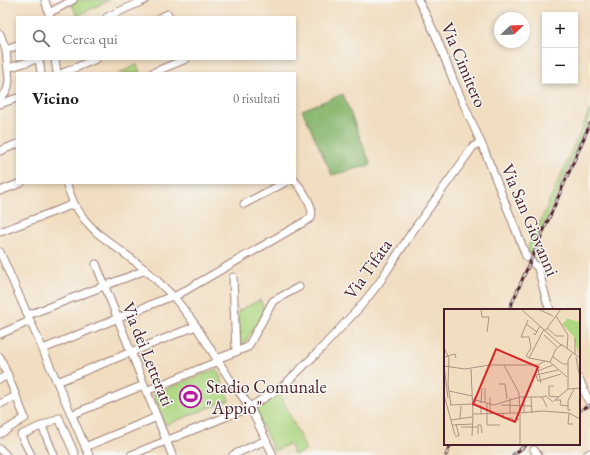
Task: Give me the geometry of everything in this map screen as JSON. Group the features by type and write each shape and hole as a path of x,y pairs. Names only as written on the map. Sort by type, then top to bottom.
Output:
{"street":[{"path":"45,0 49,15 73,0"},
{"path":"109,16 145,0"},
{"name":"Via Cimitero","path":"418,0 433,30 480,142"},
{"path":"0,34 8,68 9,80 6,92 0,98"},
{"path":"3,48 16,46"},
{"path":"8,68 35,60"},
{"path":"38,60 41,72"},
{"path":"57,72 58,60"},
{"path":"64,72 94,60"},
{"path":"154,72 184,60"},
{"path":"0,104 16,98"},
{"name":"Via San Giovanni","path":"480,142 526,256 538,268 550,309"},
{"name":"Via Tifata","path":"131,455 250,407 283,386 317,353 360,307 379,283 412,232 473,147 480,142"},
{"path":"0,151 16,144"},
{"path":"43,350 173,297 311,218 312,210 303,192 296,182"},
{"path":"0,191 18,184"},
{"path":"66,184 74,204 84,219 96,232 146,270 173,297 196,326 250,407 273,455"},
{"path":"244,204 282,184"},
{"path":"0,232 74,204"},
{"path":"0,252 89,455"},
{"name":"Via dei Letterati","path":"96,264 172,455"},
{"path":"0,334 29,318 146,270"},
{"path":"232,277 236,352"},
{"path":"71,415 218,360 248,347 273,301 299,287"},
{"path":"57,382 196,326"},
{"path":"0,358 25,418 0,434"},
{"path":"0,379 8,376"},
{"path":"580,381 588,394 590,404"},
{"path":"0,404 16,396"},
{"path":"242,396 251,399 264,398"},
{"path":"85,447 156,417"},
{"path":"31,455 21,434 59,418 75,455"},
{"path":"42,426 54,455"},
{"path":"233,455 266,440"},
{"path":"0,449 6,455"}],"green space":[{"path":"79,0 109,0 77,16 72,4"},
{"path":"137,65 140,72 121,72"},
{"path":"343,94 371,165 332,175 302,110"},
{"path":"590,110 590,118 530,258 527,249"},
{"path":"260,300 265,310 246,341 241,345 239,342 238,311"},
{"name":"Stadio Comunale \"Appio\"","path":"217,369 229,400 165,425 153,394"},
{"path":"279,392 306,450 295,455 289,444 274,451 254,408"}],"railway":[{"path":"509,309 590,124"},
{"path":"580,410 590,405"},
{"path":"446,455 451,445"},
{"path":"513,455 526,445"}],"place":[{"name":"Stadio Comunale \"Appio\"","path":"191,397"}]}
